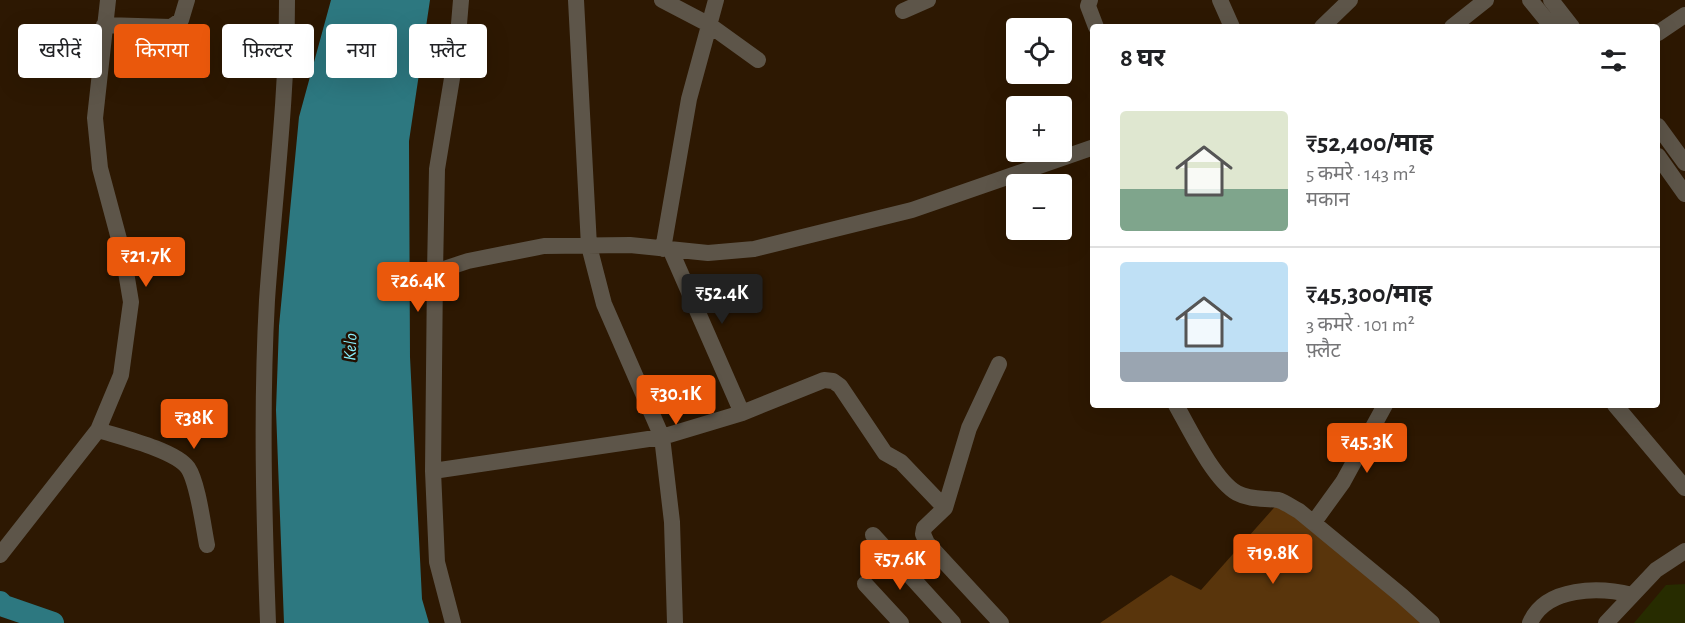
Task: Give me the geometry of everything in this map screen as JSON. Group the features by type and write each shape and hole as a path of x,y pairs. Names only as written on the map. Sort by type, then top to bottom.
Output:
{"street":[{"path":"0,555 98,429 122,375 131,302 123,254 100,168 95,118 108,0"},
{"path":"104,25 171,27 181,20 188,0"},
{"path":"268,623 263,399 267,301 287,46 287,0"},
{"path":"453,623 437,562 433,471 435,272 437,169 457,48 461,0"},
{"path":"576,0 589,246 604,304 662,437 672,522 675,623"},
{"path":"662,0 708,24 759,60"},
{"path":"716,0 689,99 667,250 742,413"},
{"path":"903,11 928,0"},
{"path":"1090,0 1088,6 1095,24"},
{"path":"1220,0 1231,24"},
{"path":"1325,24 1350,0"},
{"path":"1456,24 1486,0"},
{"path":"1530,0 1550,24"},
{"path":"1551,0 1570,24"},
{"path":"1660,32 1685,15"},
{"path":"1660,129 1685,163"},
{"path":"435,272 468,261 544,246 630,245 708,253 754,249 912,210 1090,148"},
{"path":"1660,159 1685,194"},
{"path":"999,364 969,428 945,508 924,528 923,534 927,543 1001,623"},
{"path":"433,471 662,437 742,413 824,380 833,381 840,386 885,453 901,462 945,508"},
{"path":"1178,408 1199,447 1224,482 1237,493 1254,499 1280,501 1314,522 1432,623"},
{"path":"1314,522 1343,482 1383,408"},
{"path":"1618,408 1685,488"},
{"path":"98,429 171,454 187,467 194,481 207,545"},
{"path":"873,535 953,623"},
{"path":"1606,623 1656,570 1685,551"},
{"path":"865,584 901,623"},
{"path":"1530,623 1534,615 1545,605 1564,594 1583,590 1611,590 1632,595"}],"green space":[{"path":"1685,584 1685,623 1634,623 1666,585"}],"water":[{"name":"Kelo","path":"331,0 430,0 426,24 409,24 409,78 418,78 409,141 410,357 422,599 429,623 284,623 276,410 279,326 299,117 310,78 314,78 314,62"}],"building":[{"path":"1280,501 1423,623 1100,623 1171,575 1201,590"}],"waterway":[{"path":"0,602 4,606 53,623"}]}
